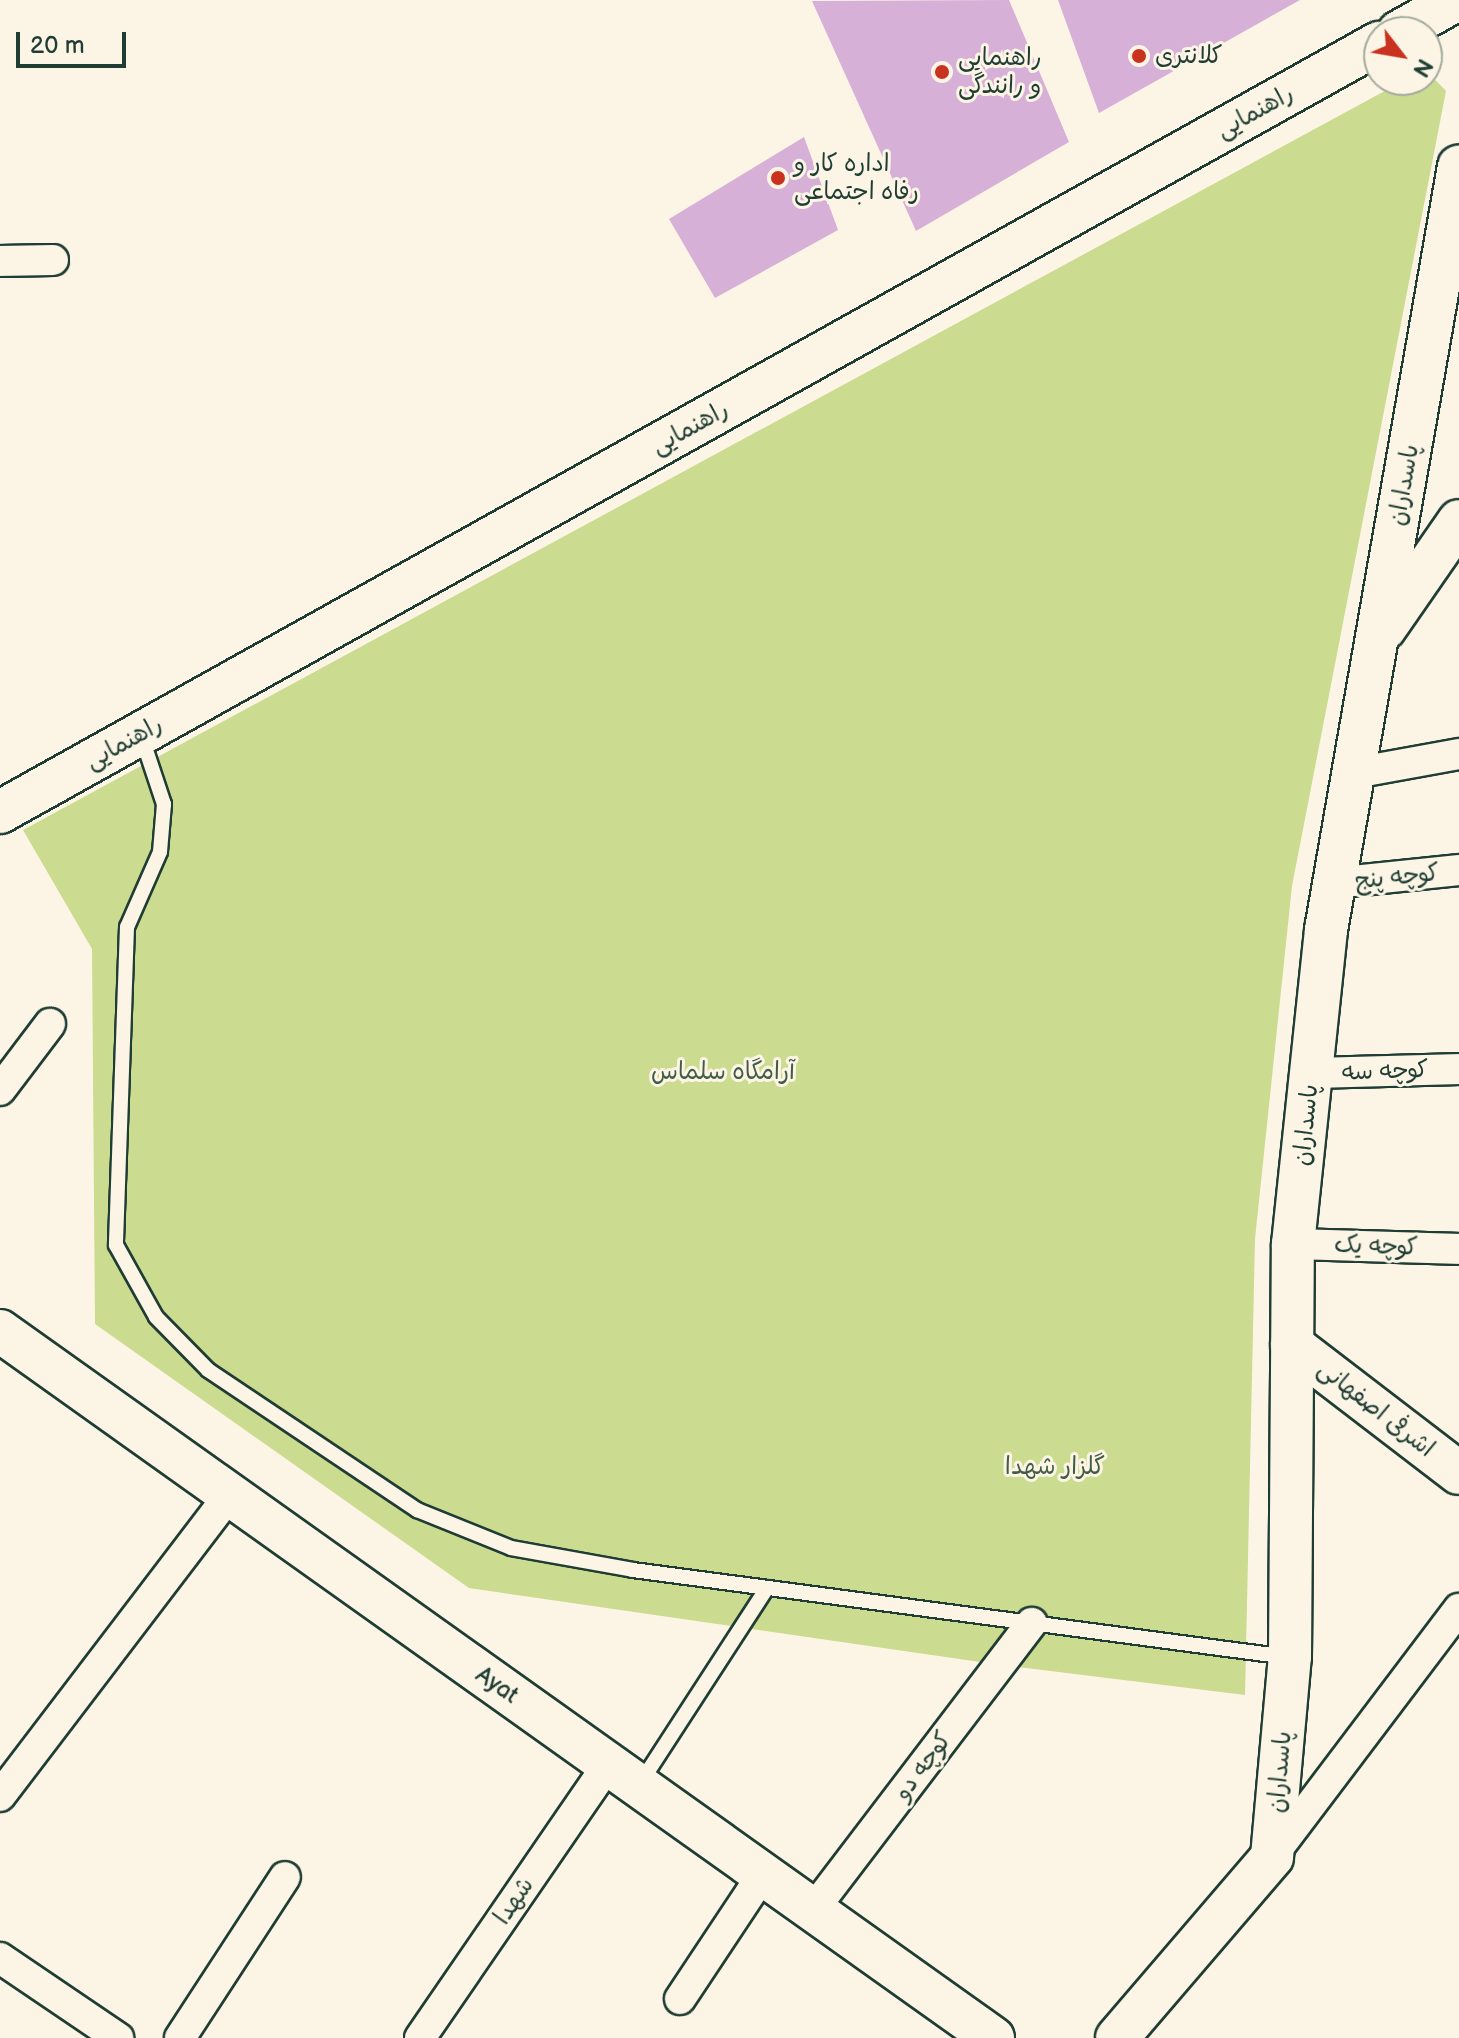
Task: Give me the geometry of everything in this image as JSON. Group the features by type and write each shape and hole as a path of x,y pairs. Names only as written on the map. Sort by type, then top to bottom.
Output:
{"street":[{"path":"1428,16 1456,0"},
{"name":"راهنمایی","path":"0,812 1363,52"},
{"name":"پاسداران","path":"1272,1857 1290,1657 1293,1244 1311,1073 1334,883 1459,166"},
{"path":"0,261 53,260"},
{"path":"1377,640 1459,521"},
{"path":"1354,773 1459,754"},
{"name":"کوچه پنج","path":"1334,883 1459,870"},
{"path":"0,1090 50,1024"},
{"name":"کوچه سه","path":"1311,1073 1459,1069"},
{"name":"کوچه یک","path":"1293,1244 1459,1249"},
{"name":"Ayat","path":"0,1331 993,2038"},
{"name":"اشرفی اصفهانی","path":"1292,1345 1459,1473"},
{"path":"0,1796 230,1494"},
{"path":"1117,2038 1272,1857 1459,1609"},
{"name":"کوچه دو","path":"813,1910 1032,1623"},
{"name":"شهدا","path":"420,2038 623,1775"},
{"path":"680,1999 763,1874"},
{"path":"180,2038 285,1877"},
{"path":"0,1958 118,2038"}],"lane":[{"path":"140,734 164,804 160,852 127,927 116,1245 156,1317 208,1370 417,1510 511,1548 633,1570 1290,1657"},
{"path":"623,1775 767,1588"}],"green space":[{"name":"آرامگاه سلماس","path":"1443,88 1446,91 1292,886 1255,1239 1245,1695 1001,1665 469,1588 95,1324 92,949 23,830 1376,96 1443,96"}],"building":[{"name":"راهنمایی و رانندگی","path":"1009,0 1069,142 916,231 812,1"},
{"name":"کلانتری","path":"1058,0 1300,0 1099,113"},
{"name":"اداره کار و رفاه اجتماعی","path":"804,137 838,230 715,298 669,219"}],"place":[{"name":"کلانتری","path":"1139,56"},
{"name":"راهنمایی و رانندگی","path":"942,72"},
{"name":"اداره کار و رفاه اجتماعی","path":"778,178"}],"park label":[{"name":"گلزار شهدا","path":"1055,1467"}]}
